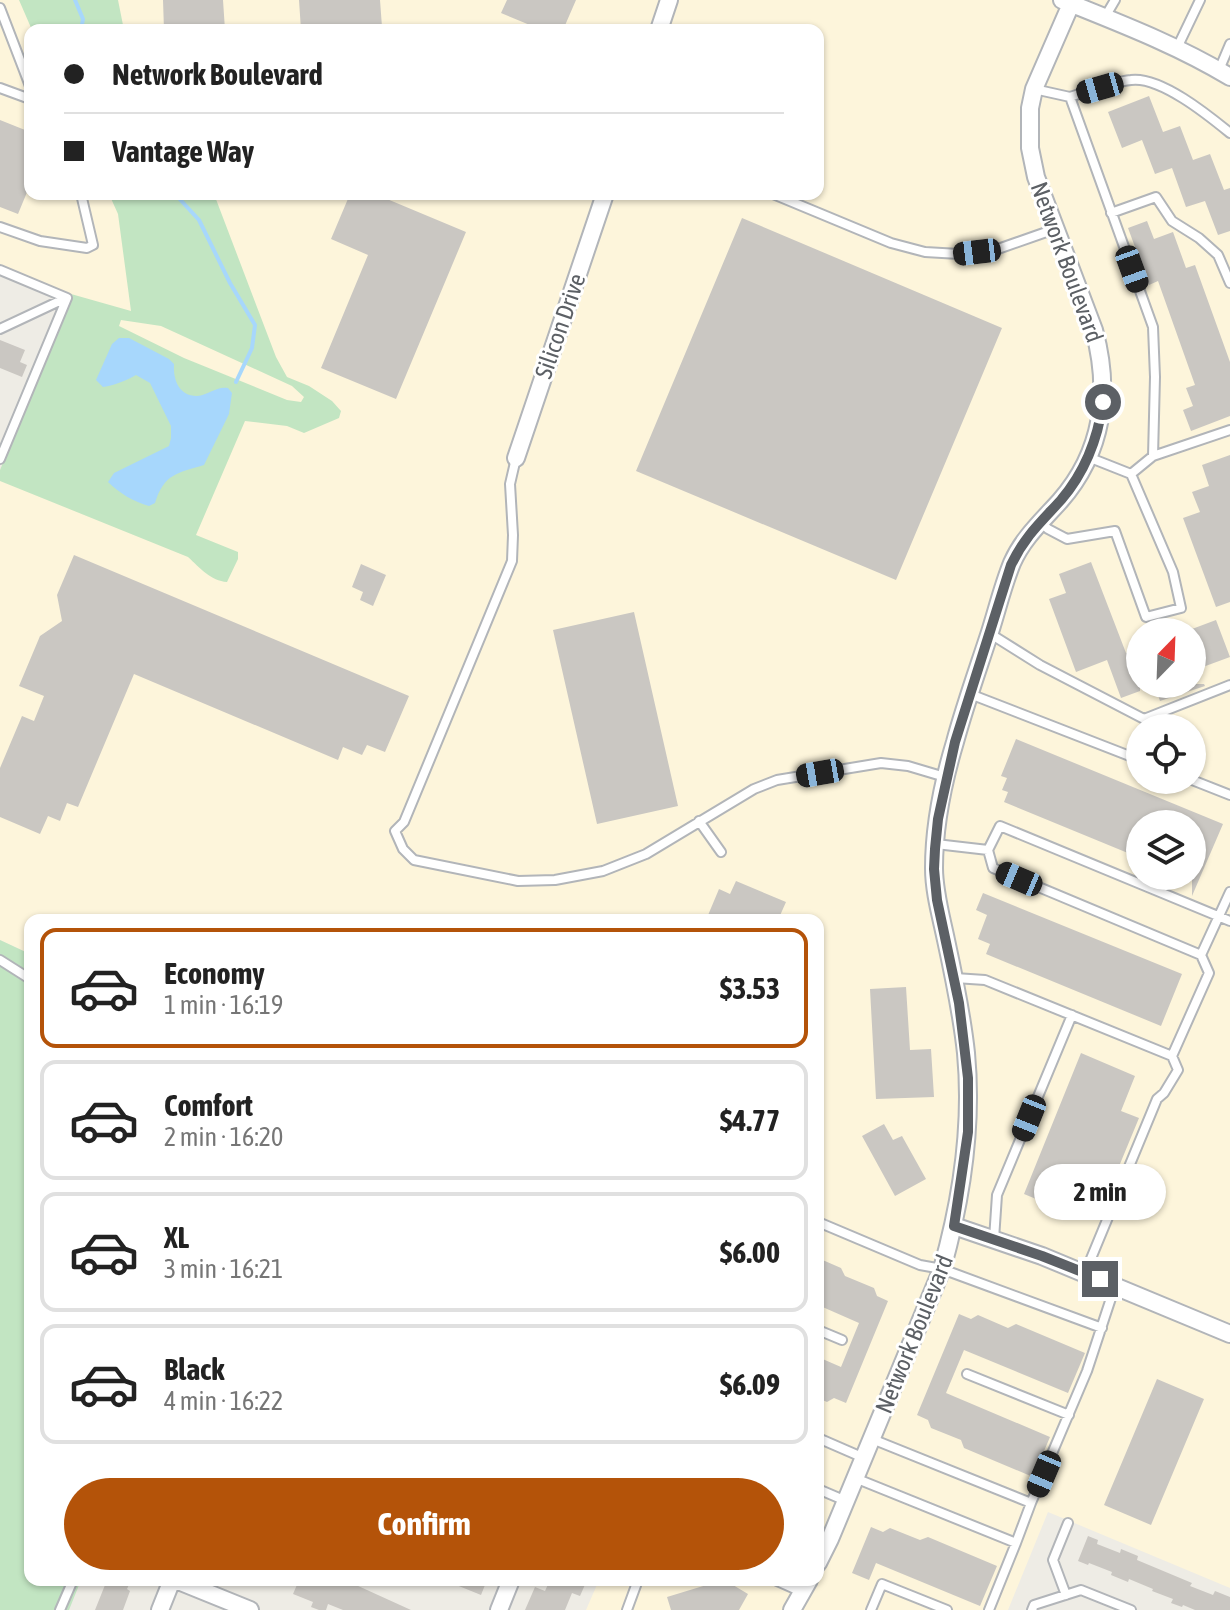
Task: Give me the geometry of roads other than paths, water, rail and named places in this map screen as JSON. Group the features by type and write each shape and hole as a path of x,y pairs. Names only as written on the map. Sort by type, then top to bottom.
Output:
{"street":[{"path":"661,24 669,0"},
{"path":"1066,2 1177,48 1225,74"},
{"name":"Network Boulevard","path":"824,1551 942,1269 954,1226 968,1132 966,1051 937,900 934,869 938,819 946,777 1011,565 1026,538 1071,486 1088,457 1100,420 1104,384 1094,330 1036,177 1030,148 1030,108 1034,89 1066,2"},
{"name":"Silicon Drive","path":"516,458 603,200"},
{"path":"954,1226 1042,1256 1230,1334"},
{"path":"160,1610 171,1586"},
{"path":"189,1586 250,1610"},
{"path":"499,1610 509,1586"},
{"path":"792,1610 805,1586"}],"lane":[{"path":"1105,18 1115,0"},
{"path":"1177,48 1200,0"},
{"path":"0,8 24,70"},
{"path":"1225,74 1230,44"},
{"path":"1034,89 1070,97 1130,80 1146,79 1173,92 1230,133"},
{"path":"0,88 24,97"},
{"path":"1070,97 1153,327 1153,456"},
{"path":"1111,213 1156,197 1172,221 1218,255 1230,283"},
{"path":"0,227 40,241 87,248 93,245 92,233 83,200"},
{"path":"787,200 891,243 925,252 959,254 995,250 1055,229"},
{"path":"0,270 67,298"},
{"path":"0,329 67,298"},
{"path":"0,459 67,298"},
{"path":"1131,474 1153,456 1230,430"},
{"path":"1039,522 1067,539 1115,531 1146,617 1181,608 1173,572 1131,474 1088,457"},
{"path":"516,458 510,484 512,561 404,822 395,831 403,849 414,860 518,881 555,880 603,871 646,854 754,789 777,780 881,763 908,766 946,777"},
{"path":"989,633 1040,665 1144,719 1230,685"},
{"path":"970,694 1126,755"},
{"path":"1206,786 1230,795"},
{"path":"699,821 721,852"},
{"path":"1172,1056 1209,973 1201,955 993,868 988,850 1000,826 1230,921"},
{"path":"936,844 988,850"},
{"path":"1201,955 1230,892"},
{"path":"0,960 24,975"},
{"path":"954,978 985,980 1172,1056 1178,1070 1157,1099 1085,1273"},
{"path":"994,1239 997,1195 1072,1015"},
{"path":"824,1225 920,1265 942,1269 1102,1328"},
{"path":"989,1610 1087,1371 1115,1286"},
{"path":"824,1332 842,1340"},
{"path":"967,1374 1069,1415"},
{"path":"872,1438 1031,1503"},
{"path":"824,1441 864,1458"},
{"path":"855,1478 1016,1543"},
{"path":"824,1492 846,1501"},
{"path":"1066,1595 1053,1560 1068,1523"},
{"path":"871,1610 882,1584 947,1610"},
{"path":"60,1610 70,1586"},
{"path":"627,1610 636,1586"},
{"path":"1032,1610 1034,1605 1081,1590 1131,1610"}],"water":[{"path":"119,338 129,338 169,359 174,364 178,386 186,393 197,396 228,388 232,393 229,414 204,465 167,480 155,503 149,506 127,497 108,482 114,473 169,446 171,438 171,426 150,383 136,375 103,387 96,380 112,344"}],"waterway":[{"path":"75,0 82,24"},
{"path":"181,200 199,220 255,325 252,348 236,382"}]}
